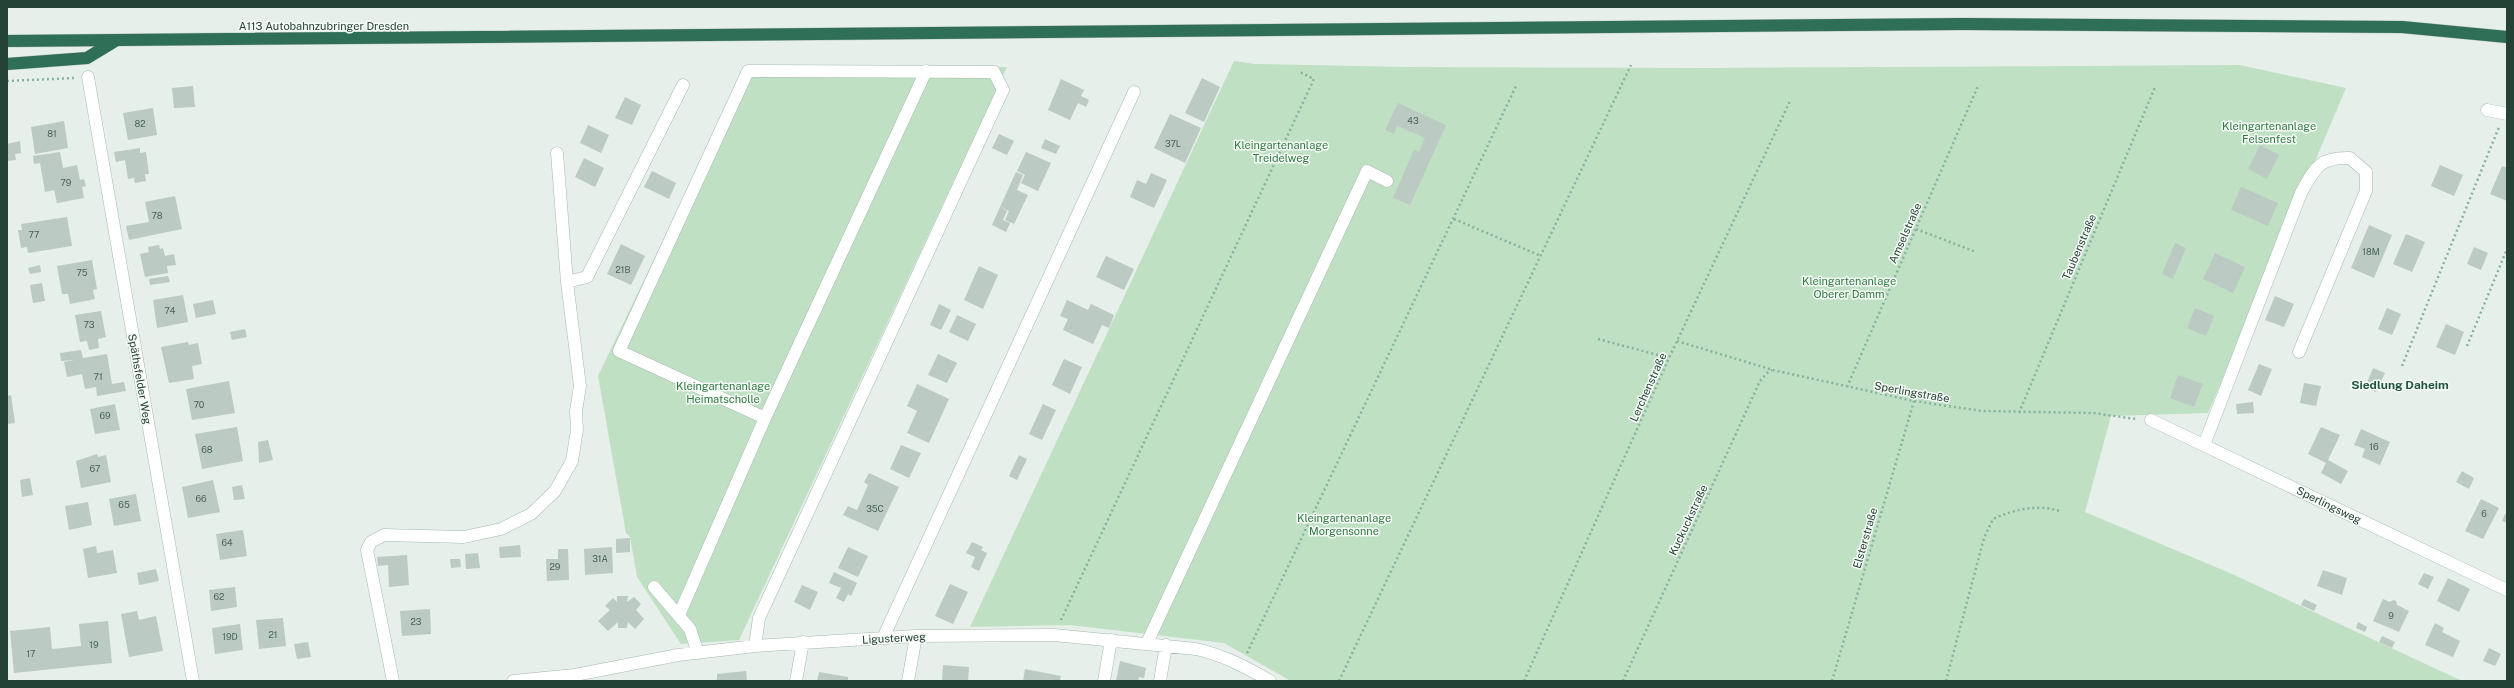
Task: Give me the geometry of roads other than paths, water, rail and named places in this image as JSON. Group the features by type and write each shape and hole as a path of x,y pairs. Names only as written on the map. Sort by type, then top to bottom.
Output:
{"highway":[{"name":"A113 Autobahnzubringer Dresden","path":"7,41 1963,24 2402,27 2507,36"},
{"path":"7,64 86,58 116,41"}],"street":[{"path":"755,646 759,618 1003,90 994,72 748,71 619,352 765,418"},
{"path":"679,615 765,418 926,72"},
{"name":"Späthsfelder Weg","path":"88,78 192,681"},
{"path":"567,282 587,277 683,85"},
{"path":"882,638 1134,92"},
{"path":"2487,110 2505,114"},
{"path":"393,681 367,550 371,542 384,535 464,537 501,529 531,514 555,490 572,461 577,430 576,411 580,386 567,282 557,153"},
{"path":"2204,445 2301,193 2316,167 2333,157 2350,158 2366,172 2366,191 2299,352"},
{"path":"1147,643 1367,171 1387,181"},
{"name":"Sperlingsweg","path":"2151,420 2507,590"},
{"path":"654,587 690,629 698,653"},
{"name":"Ligusterweg","path":"513,681 575,675 698,653 755,646 916,636 1054,635 1166,645 1214,653 1247,672 1270,681"},
{"path":"908,681 916,636"},
{"path":"1104,681 1111,640"},
{"path":"796,681 803,642"},
{"path":"1160,681 1166,645"}],"district":[{"name":"Siedlung Daheim","path":"2400,385"}],"park label":[{"name":"Kleingartenanlage Felsenfest","path":"2269,132"},
{"name":"Kleingartenanlage Treidelweg","path":"1281,151"},
{"name":"Kleingartenanlage Oberer Damm","path":"1849,287"},
{"name":"Kleingartenanlage Heimatscholle","path":"723,392"},
{"name":"Kleingartenanlage Morgensonne","path":"1344,524"}]}
